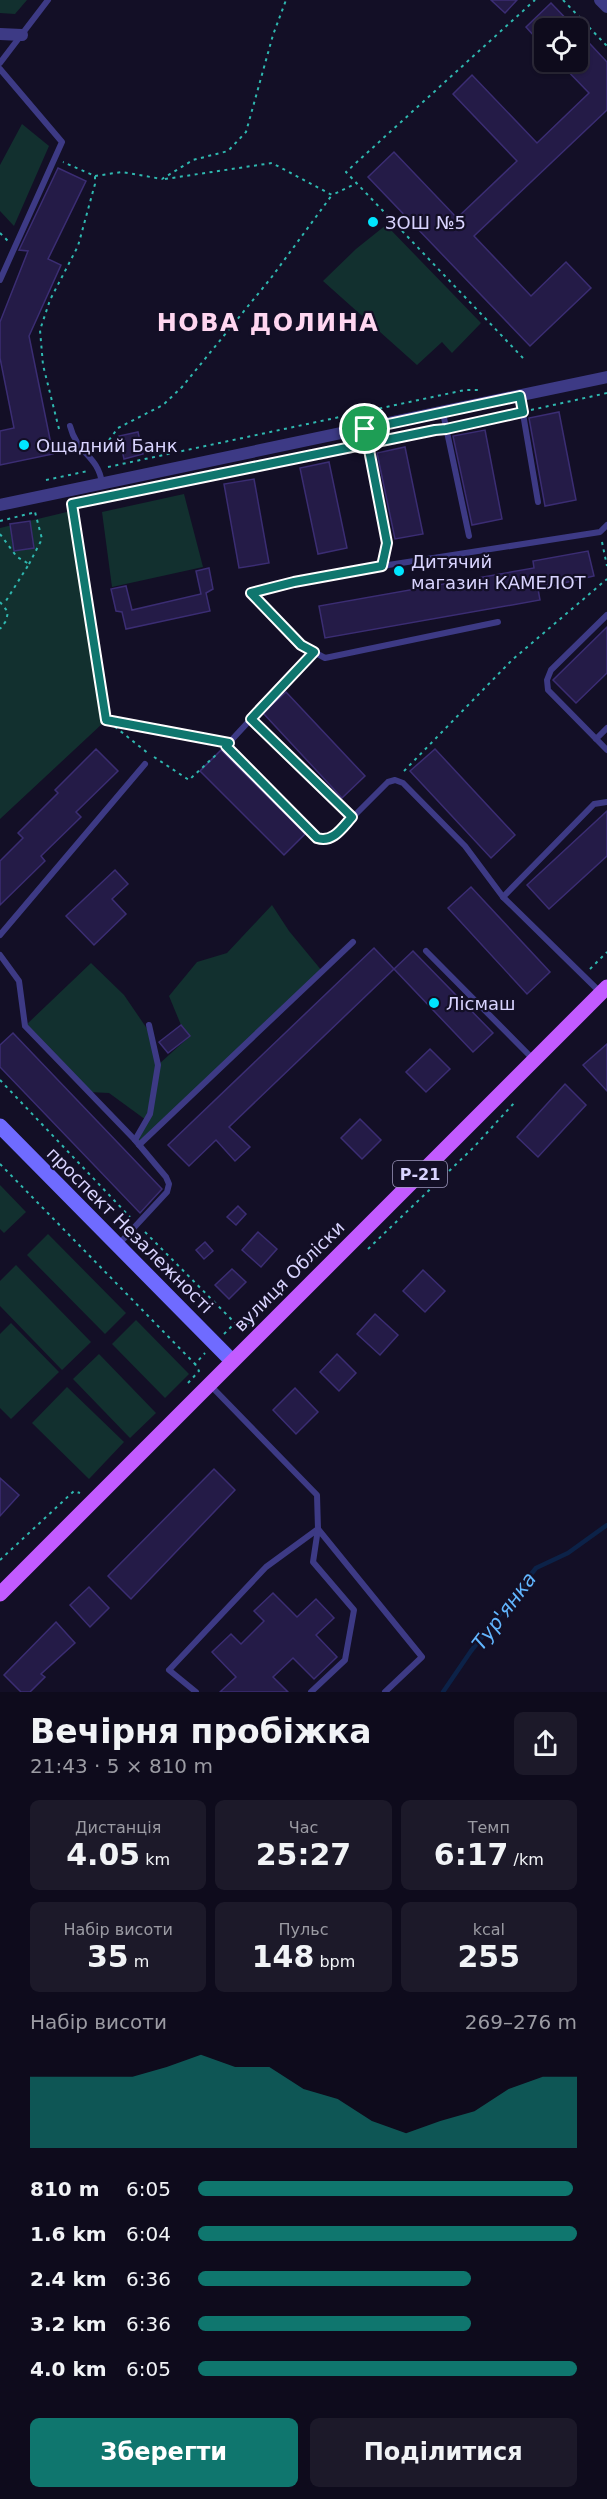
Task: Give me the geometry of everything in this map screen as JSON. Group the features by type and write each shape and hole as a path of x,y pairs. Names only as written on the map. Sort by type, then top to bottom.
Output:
{"main road":[{"name":"вулиця Обліски","path":"0,1594 604,990"},
{"name":"проспект Незалежності","path":"0,1126 232,1360"}],"street":[{"path":"600,0 607,7"},
{"path":"0,34 22,35"},
{"path":"0,505 607,377"}],"lane":[{"path":"0,63 48,0"},
{"path":"0,69 62,142 0,280"},
{"path":"520,396 538,502"},
{"path":"442,413 469,536"},
{"path":"70,426 74,440 100,468 102,484"},
{"path":"365,429 387,543 382,566"},
{"path":"498,622 325,658 301,645 251,593 294,582 382,566 600,532 607,525"},
{"path":"607,615 551,670 547,680 548,690 607,750"},
{"path":"352,817 251,719 226,746 317,838 325,840 333,837 388,782 395,780 403,783 465,846 503,897 583,975 604,990"},
{"path":"596,738 607,728"},
{"path":"0,934 145,764"},
{"path":"503,897 594,804 607,802"},
{"path":"137,1142 353,942"},
{"path":"426,951 534,1060"},
{"path":"0,956 19,981 25,1026 137,1142 166,1177 169,1184 167,1192 117,1246"},
{"path":"137,1142 150,1114 158,1065 149,1025"},
{"path":"210,1384 317,1495 318,1529 313,1562 354,1610 345,1659 311,1692"},
{"path":"196,1692 169,1670 266,1567 318,1529"},
{"path":"318,1529 422,1657 385,1692"}],"path":[{"path":"162,179 193,160 228,151 246,132 273,35 286,0"},
{"path":"523,358 346,172 535,0"},
{"path":"563,0 607,46"},
{"path":"54,158 95,176 122,172 162,179 272,163 332,195"},
{"path":"59,429 43,365 40,330 50,300 78,246 95,184 95,176"},
{"path":"93,461 118,428 163,405 182,387 271,278 332,195 357,183"},
{"path":"43,481 465,390 484,390"},
{"path":"162,486 446,429 607,393"},
{"path":"62,506 72,504 106,720 152,756 189,780 229,743"},
{"path":"0,520 44,510"},
{"path":"4,604 42,539 35,512"},
{"path":"600,532 607,566"},
{"path":"0,534 17,556 29,564"},
{"path":"395,780 512,660 607,579"},
{"path":"0,602 4,604 8,612 6,621 0,629"},
{"path":"251,719 314,652"},
{"path":"106,720 229,743"},
{"path":"583,975 607,952"},
{"path":"0,1164 195,1364 199,1371 188,1384"},
{"path":"195,1364 235,1323"},
{"path":"0,1560 74,1491 81,1494"}],"green space":[{"path":"0,0 27,0 15,14 0,13"},
{"path":"22,124 49,146 14,226 0,211 0,165"},
{"path":"386,225 481,323 452,353 442,342 417,365 323,281 356,249"},
{"path":"184,494 203,567 112,587 102,512"},
{"path":"71,511 103,723 0,819 0,528"},
{"path":"272,905 289,931 322,971 139,1145 135,1140 146,1120 109,1093 88,1092 25,1026 91,963 124,995 150,1033 159,1064 190,1036 181,1025 169,996 197,962 227,953"},
{"path":"0,1185 26,1212 4,1233 0,1229"},
{"path":"48,1234 126,1313 105,1334 27,1255"},
{"path":"16,1265 91,1342 62,1370 0,1306 0,1281"},
{"path":"136,1320 189,1374 165,1398 112,1344"},
{"path":"11,1323 59,1372 11,1419 0,1408 0,1334"},
{"path":"99,1354 156,1413 130,1438 73,1379"},
{"path":"67,1387 124,1442 89,1479 32,1423"}],"building":[{"path":"491,0 517,0 505,13"},
{"path":"551,3 565,18 535,18"},
{"path":"534,19 534,36 526,27"},
{"path":"588,42 607,62 607,110 474,236 531,296 566,262 591,288 530,346 368,177 394,152 457,218 517,161 453,94 472,75 537,143 589,93 569,72 588,72"},
{"path":"58,168 86,181 48,259 61,265 29,336 53,454 0,465 0,431 14,428 0,358 0,322 28,251 19,250"},
{"path":"559,412 576,500 545,506 529,418"},
{"path":"485,430 502,519 472,525 453,436"},
{"path":"138,432 143,454 124,459 119,436"},
{"path":"405,447 423,534 395,539 377,453"},
{"path":"329,462 347,548 318,554 300,468"},
{"path":"254,479 269,563 239,568 224,484"},
{"path":"30,521 34,548 14,551 10,524"},
{"path":"588,551 594,576 538,589 540,600 325,638 319,606 534,568 533,561"},
{"path":"209,568 213,589 206,593 210,611 126,629 122,612 116,611 111,589 126,586 132,610 201,594 196,571"},
{"path":"607,627 607,673 576,703 553,680"},
{"path":"286,692 365,776 342,798 263,713"},
{"path":"96,749 118,771 76,812 81,817 41,856 45,861 0,905 0,861 23,838 18,833 58,793 55,790"},
{"path":"435,749 515,835 491,858 410,771"},
{"path":"221,750 305,834 284,855 200,771"},
{"path":"607,811 607,856 549,909 527,885"},
{"path":"115,870 128,884 112,899 126,914 94,945 66,916"},
{"path":"471,887 550,972 527,994 448,908"},
{"path":"374,948 394,969 229,1127 250,1147 235,1161 216,1140 189,1166 168,1145"},
{"path":"413,951 493,1033 473,1052 394,969"},
{"path":"181,1025 190,1036 168,1053 159,1042"},
{"path":"13,1033 162,1189 140,1213 0,1067 0,1045"},
{"path":"607,1044 607,1091 583,1065"},
{"path":"430,1049 450,1069 426,1092 406,1072"},
{"path":"565,1084 586,1105 538,1157 517,1137"},
{"path":"360,1119 381,1140 362,1159 341,1138"},
{"path":"238,1206 246,1214 236,1225 227,1217"},
{"path":"258,1232 277,1249 261,1267 242,1250"},
{"path":"205,1242 213,1251 204,1259 196,1250"},
{"path":"232,1269 246,1282 229,1299 215,1285"},
{"path":"423,1270 445,1291 425,1312 403,1291"},
{"path":"375,1314 398,1335 380,1355 357,1334"},
{"path":"337,1354 356,1373 339,1391 320,1372"},
{"path":"295,1388 318,1412 296,1434 273,1410"},
{"path":"214,1469 235,1490 131,1599 108,1576"},
{"path":"0,1478 19,1495 0,1516"},
{"path":"89,1587 109,1608 90,1627 70,1605"},
{"path":"273,1593 297,1617 316,1599 334,1618 316,1635 337,1657 314,1679 293,1658 273,1677 288,1692 220,1692 236,1677 212,1652 231,1634 241,1644 264,1621 254,1611"},
{"path":"56,1622 75,1643 41,1674 45,1677 30,1692 21,1692 4,1675"}],"waterway":[{"name":"Тур'янка","path":"443,1692 471,1651 536,1568 568,1553 607,1525"}],"place":[{"name":"ЗОШ №5","path":"373,222"},
{"name":"Ощадний Банк","path":"24,445"},
{"name":"Дитячий магазин КАМЕЛОТ","path":"399,571"},
{"name":"Лісмаш","path":"434,1003"}],"district":[{"name":"НОВА ДОЛИНА","path":"268,323"}],"route":[{"path":"365,429 368,444 378,494 387,543 382,566 294,582 251,593 301,645 314,652 251,719 352,817 333,837 325,840 317,838 226,746 229,743 106,720 72,504 335,451 368,444 435,430 446,429 523,412 520,396 365,429"}]}
